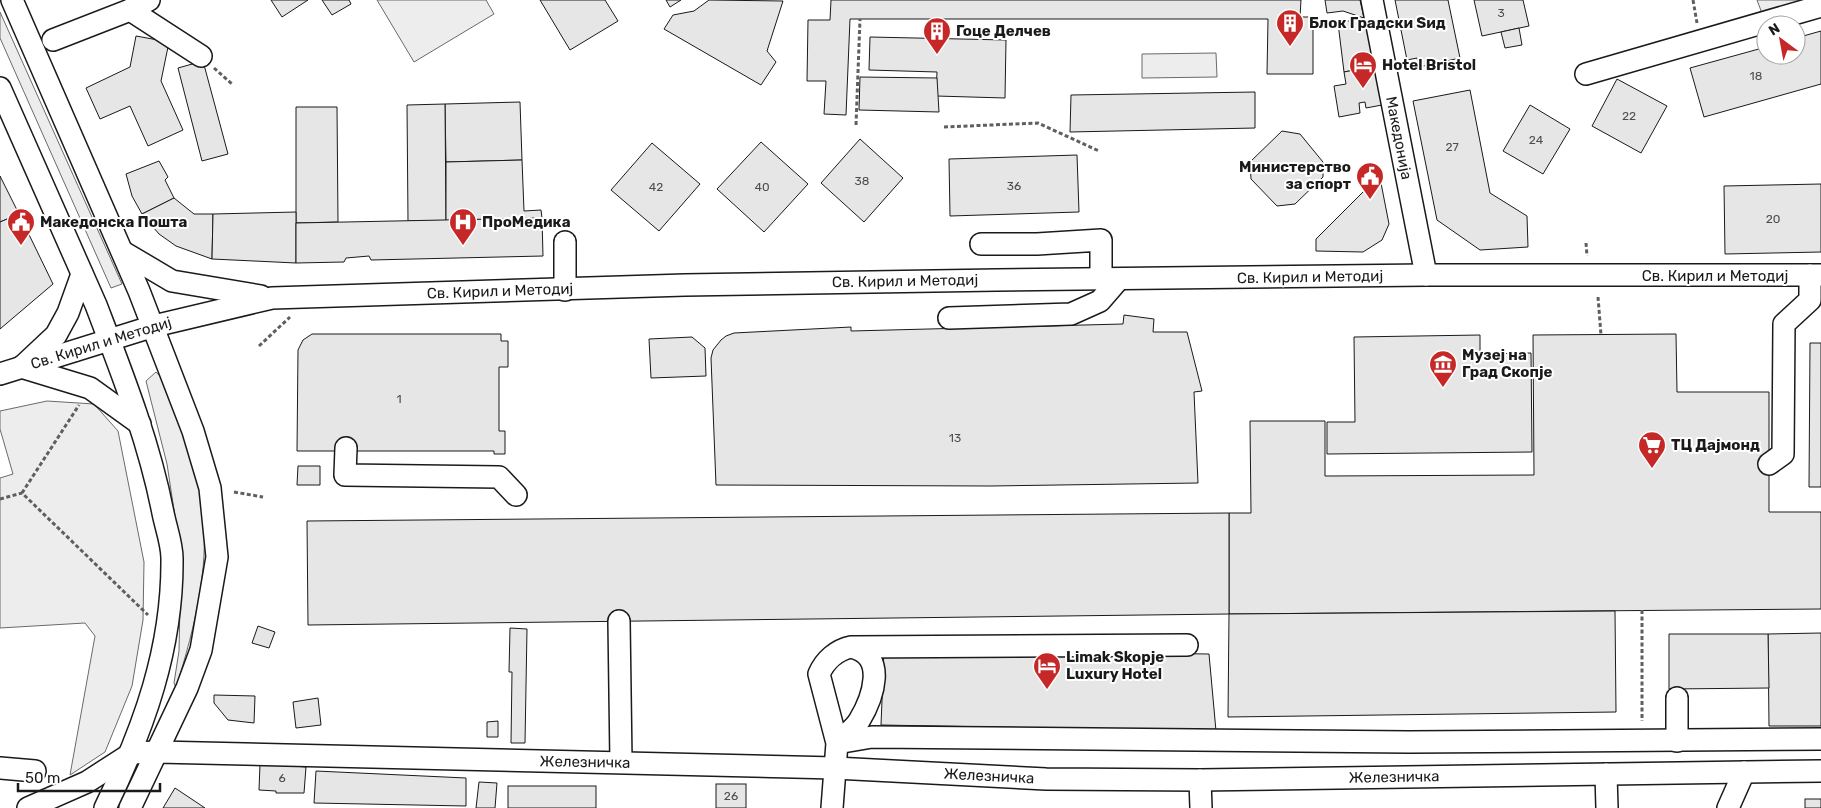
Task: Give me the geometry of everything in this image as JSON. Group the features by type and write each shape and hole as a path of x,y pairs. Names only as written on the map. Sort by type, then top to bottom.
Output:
{"street":[{"path":"12,0 154,326 193,431 210,488 218,557 201,650 187,688 130,808"},
{"path":"53,40 130,10 149,0"},
{"name":"Македонија","path":"1372,0 1426,275"},
{"path":"1586,74 1821,6"},
{"path":"130,10 201,56"},
{"path":"0,88 110,340 156,474 172,556 167,633 152,695 132,753 105,808"},
{"path":"949,318 1071,314 1100,301 1110,279 1101,240 1037,244 980,244"},
{"path":"565,242 565,290"},
{"path":"123,252 172,281 282,298"},
{"path":"82,274 68,313 56,334 21,367 90,388 140,424"},
{"name":"Св. Кирил и Методиј","path":"0,374 154,326 282,298 685,285 1426,275 1816,275"},
{"path":"1769,464 1783,454 1784,324 1810,300 1816,275"},
{"path":"346,448 345,475 499,477 516,495"},
{"path":"619,621 621,762"},
{"path":"832,808 837,743 825,705 819,674 826,662 839,651 854,648 1188,645"},
{"path":"837,743 858,722 874,689 875,673 872,662 867,654 854,648"},
{"path":"1658,773 1659,742 1677,698"},
{"path":"837,743 872,737 1659,742 1821,739"},
{"name":"Железничка","path":"132,753 158,752 835,768 1046,779 1200,780 1821,771"},
{"path":"28,808 86,782 132,753"},
{"path":"0,768 36,771"},
{"path":"1728,808 1744,772"},
{"path":"1606,774 1607,808"},
{"path":"1200,780 1201,808"}],"path":[{"path":"856,125 860,19"},
{"path":"944,127 1038,123 1099,151"},
{"path":"1586,243 1587,259"},
{"path":"1598,297 1601,334"},
{"path":"260,346 290,318 282,298"},
{"path":"0,499 22,493 90,388"},
{"path":"234,492 263,498"},
{"path":"22,493 167,633"},
{"path":"1642,610 1659,742"}],"shaded area":[{"path":"377,0 486,0 494,14 414,62"},
{"path":"1757,0 1814,0 1766,15 1763,15"},
{"path":"0,12 122,284 111,288 0,38"},
{"path":"1216,53 1217,77 1142,78 1142,54"},
{"path":"156,372 167,386 178,411 197,479 203,517 203,567 200,592 190,641 176,688 174,683 179,651 181,556 167,464 146,381"},
{"path":"47,401 94,404 118,431 144,562 143,620 132,686 105,752 70,775 95,636 85,623 0,628 0,478 13,474 0,429 0,411"}],"building":[{"path":"271,0 308,0 282,17"},
{"path":"322,0 349,0 351,4 332,15"},
{"path":"540,0 605,0 618,21 570,50"},
{"path":"666,0 681,0 670,7"},
{"path":"709,0 783,1 767,51 776,62 761,85 664,29 673,15 694,11"},
{"name":"Блок Градски Sид","path":"831,0 1301,0 1300,17 1313,17 1313,74 1267,74 1268,19 850,19 846,115 824,114 826,81 807,81 808,20 830,20"},
{"path":"1325,0 1360,0 1364,18 1343,11 1327,13"},
{"path":"1395,0 1448,0 1460,58 1419,67 1417,58 1407,60"},
{"path":"1474,0 1523,0 1529,26 1482,36"},
{"path":"1364,18 1375,66 1344,72 1338,23"},
{"path":"1519,28 1522,45 1505,48 1501,32"},
{"path":"1821,31 1821,84 1704,117 1690,68 1756,50 1756,65 1806,65 1806,35"},
{"path":"136,36 169,42 161,81 183,130 148,146 130,106 100,119 86,88 130,67"},
{"name":"Гоце Делчев","path":"870,37 1006,40 1005,98 936,96 937,72 869,70"},
{"path":"203,61 228,154 202,161 178,68"},
{"path":"1375,66 1382,105 1366,108 1365,102 1359,103 1360,113 1339,117 1334,86 1346,84 1344,72"},
{"path":"860,77 937,78 939,112 859,110"},
{"path":"1617,79 1667,106 1641,153 1592,126"},
{"path":"1470,90 1490,193 1527,216 1528,247 1480,250 1437,220 1413,101"},
{"path":"1255,92 1255,128 1070,132 1071,95"},
{"path":"520,102 522,160 446,162 445,104"},
{"path":"445,104 446,221 408,221 407,105"},
{"path":"1530,105 1570,129 1543,174 1503,151"},
{"path":"296,107 337,107 338,222 296,223"},
{"path":"1282,131 1300,134 1323,162 1323,177 1295,204 1277,206 1251,179 1250,162"},
{"path":"860,139 903,178 864,222 821,183"},
{"path":"761,142 808,184 764,232 717,189"},
{"path":"652,143 700,184 659,231 611,190"},
{"path":"1077,155 1079,212 950,216 949,159"},
{"path":"522,160 524,211 541,210 542,218 446,221 446,162"},
{"path":"159,161 168,177 165,180 174,198 142,214 132,196 126,174"},
{"path":"0,176 19,214 0,222"},
{"name":"Министерство за спорт","path":"1380,178 1389,224 1382,240 1363,252 1316,251 1316,239 1375,180"},
{"path":"1821,184 1821,252 1725,254 1724,186"},
{"path":"174,198 194,214 213,214 212,259 176,246 159,234 142,214"},
{"path":"296,212 296,263 212,259 213,214"},
{"path":"19,214 53,284 0,329 0,222"},
{"path":"542,218 543,256 371,260 369,256 346,258 344,262 296,263 296,223"},
{"path":"1124,315 1154,319 1153,332 1187,332 1202,391 1194,392 1198,483 990,486 716,485 711,358 713,350 726,336 734,333 851,327 851,331 1123,324"},
{"path":"312,334 501,334 501,341 508,341 508,367 499,367 499,431 505,431 505,454 494,454 494,451 297,451 298,350 303,340"},
{"name":"ТЦ Дајмонд","path":"1676,334 1677,392 1769,392 1769,512 1821,512 1821,609 1229,614 1229,513 1251,513 1250,421 1325,421 1325,476 1534,475 1533,335"},
{"name":"Музеј на Град Скопје","path":"1480,335 1480,354 1531,353 1532,452 1327,454 1327,422 1355,422 1354,337"},
{"path":"692,337 705,348 706,376 651,378 649,339"},
{"path":"1810,343 1821,343 1821,487 1809,487"},
{"path":"298,466 320,466 320,485 297,485"},
{"path":"1229,513 1229,614 308,625 307,521"},
{"path":"1615,611 1616,712 1228,717 1229,614"},
{"path":"258,626 275,632 269,648 252,643"},
{"path":"510,628 527,629 525,743 511,743 512,672 509,672"},
{"path":"1821,633 1821,726 1769,726 1768,634"},
{"path":"1669,634 1768,634 1769,688 1669,689"},
{"name":"Limak Skopje Luxury Hotel","path":"884,650 1209,654 1216,731 881,725"},
{"path":"214,695 255,696 254,723 228,720 214,703"},
{"path":"318,698 321,725 296,728 293,702"},
{"path":"498,721 498,737 487,737 487,722"},
{"path":"295,762 295,766 306,767 304,793 276,793 276,791 259,790 260,764"},
{"path":"316,771 466,778 466,806 314,803"},
{"path":"479,782 497,783 495,808 476,808"},
{"path":"716,784 746,784 746,808 716,808"},
{"path":"508,786 596,786 596,808 508,808"},
{"path":"175,788 205,808 163,808"},
{"path":"1805,799 1821,799 1821,808 1805,808"}],"place":[{"name":"Блок Градски Sид","path":"1290,47"},
{"name":"Гоце Делчев","path":"937,55"},
{"name":"Hotel Bristol","path":"1363,89"},
{"name":"Министерство за спорт","path":"1370,200"},
{"name":"Македонска Пошта","path":"21,246"},
{"name":"ПроМедика","path":"463,246"},
{"name":"Музеј на Град Скопје","path":"1443,388"},
{"name":"ТЦ Дајмонд","path":"1652,469"},
{"name":"Limak Skopje Luxury Hotel","path":"1047,690"}]}
